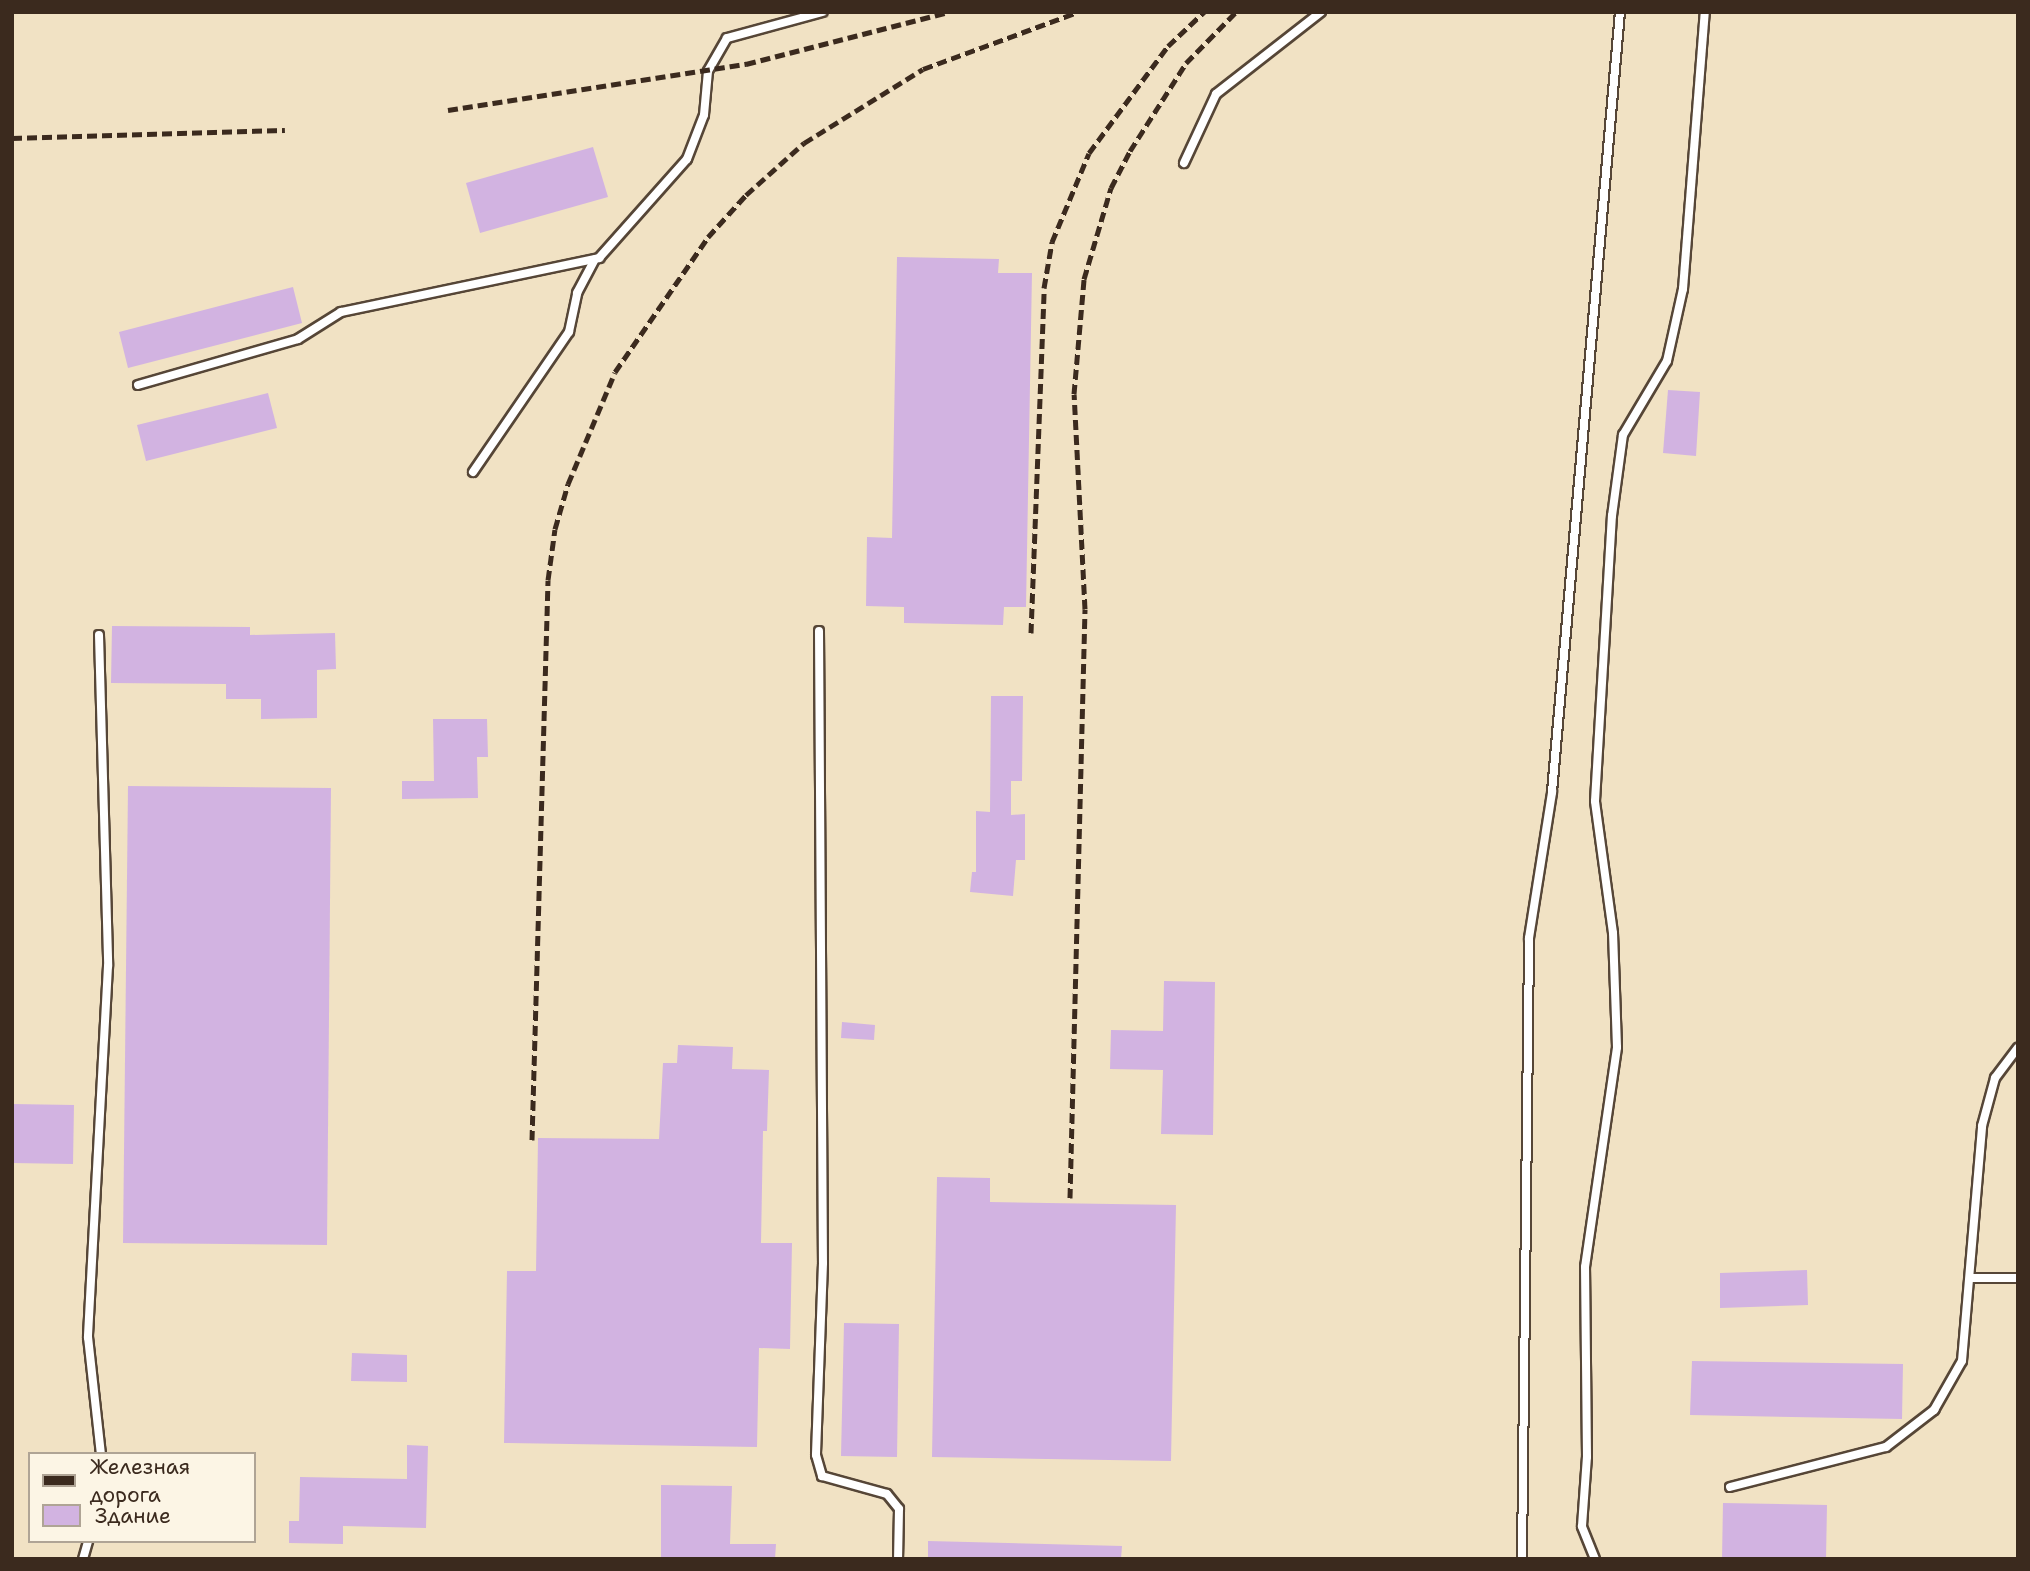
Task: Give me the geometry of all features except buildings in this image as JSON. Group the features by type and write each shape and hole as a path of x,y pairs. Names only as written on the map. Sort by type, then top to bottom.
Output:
{"lane":[{"path":"473,472 569,332 577,293 595,259 687,159 705,115 708,71 727,38 823,12"},
{"path":"1184,163 1216,94 1321,12"},
{"path":"1522,1559 1529,938 1552,792 1620,12"},
{"path":"1595,1559 1582,1526 1587,1457 1585,1267 1618,1048 1613,933 1595,801 1612,516 1623,435 1667,360 1683,289 1705,12"},
{"path":"138,385 298,339 341,312 595,259"},
{"path":"819,631 823,1263 816,1455 822,1476 887,1494 899,1509 898,1559"},
{"path":"99,635 108,966 88,1336 101,1452"},
{"path":"1730,1487 1886,1447 1934,1410 1962,1361 1982,1126 1995,1078 2018,1048"},
{"path":"1971,1278 2018,1278"}],"railway":[{"path":"448,110 746,64 948,12"},
{"path":"532,1140 548,580 555,529 568,484 615,372 708,237 746,195 804,143 923,69 1078,12"},
{"path":"1031,633 1044,288 1052,242 1089,153 1168,46 1204,12"},
{"path":"1070,1198 1085,609 1074,394 1084,279 1111,188 1130,151 1186,63 1236,12"},
{"path":"12,138 285,130"}]}
